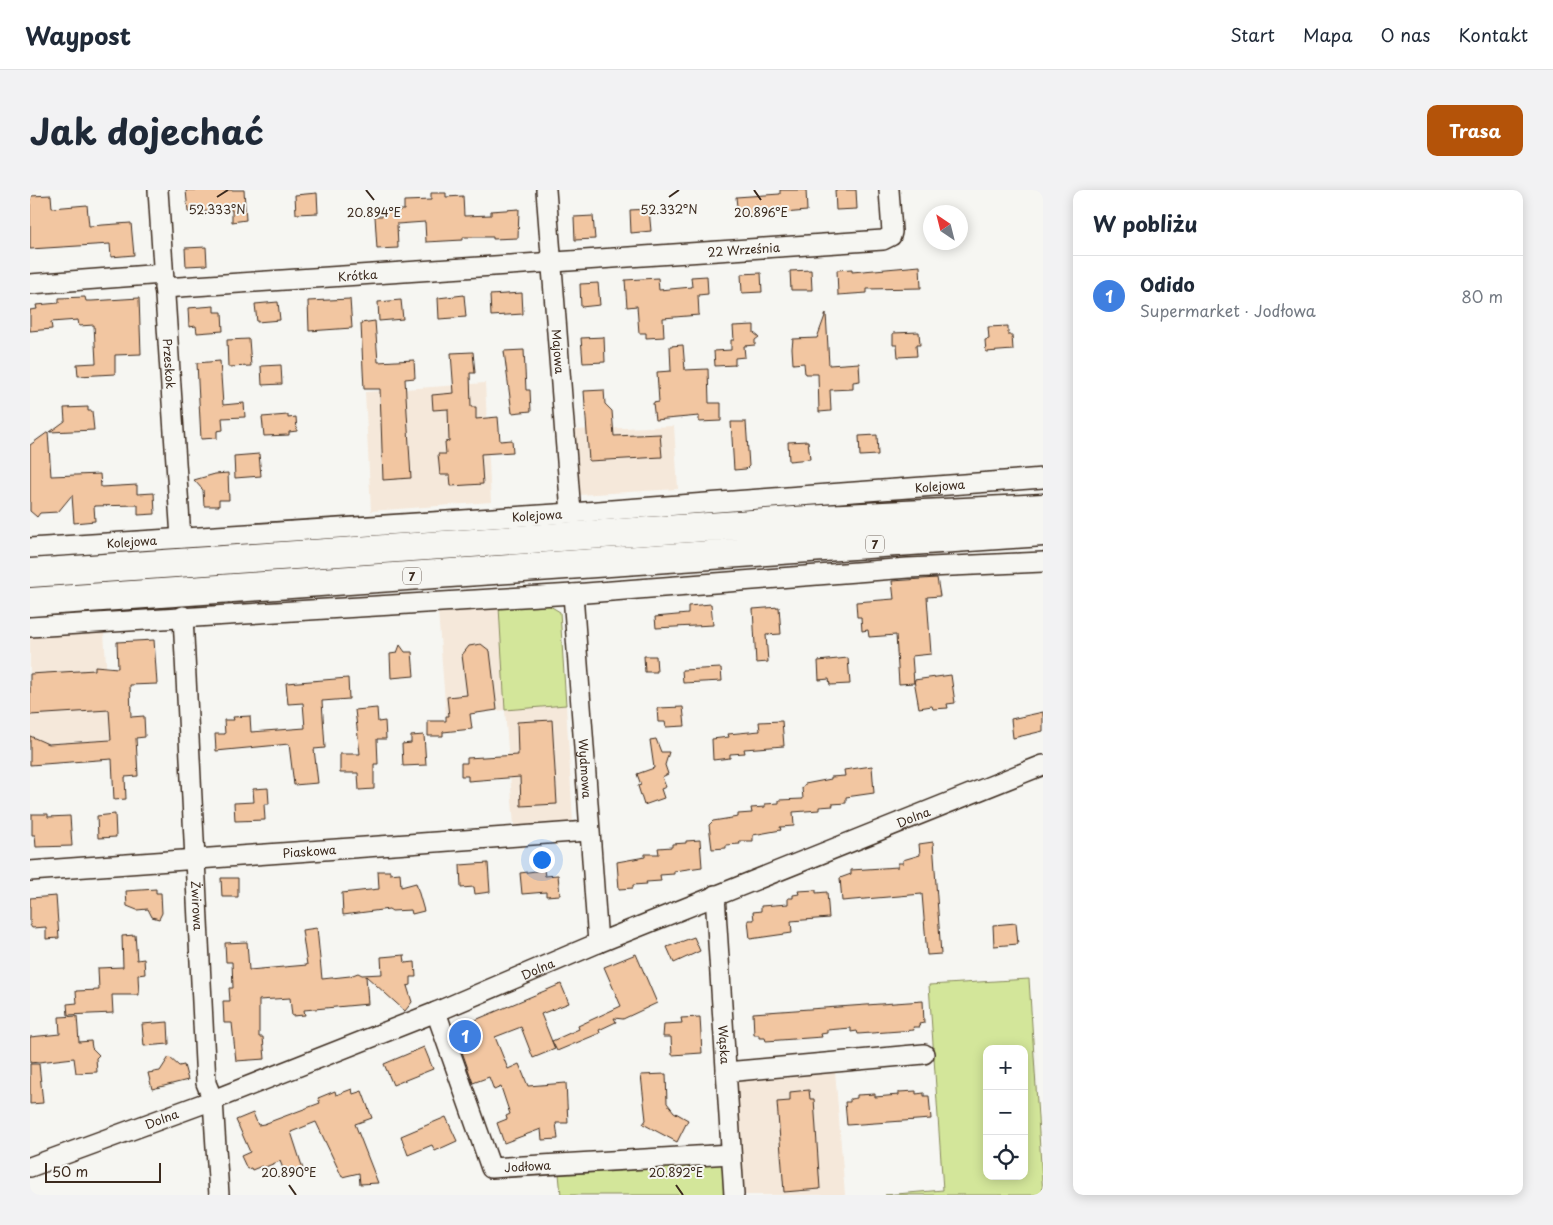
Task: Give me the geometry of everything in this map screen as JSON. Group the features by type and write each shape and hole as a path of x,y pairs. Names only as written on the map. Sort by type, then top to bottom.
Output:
{"highway":[{"name":"Kolejowa","path":"30,573 824,519 1043,508"},
{"name":"7","path":"30,602 1043,532"}],"street":[{"name":"Przeskok","path":"158,190 181,538"},
{"name":"Majowa","path":"546,190 571,513"},
{"name":"22 Września","path":"551,262 883,240 891,236 892,232 889,190"},
{"name":"Krótka","path":"30,284 164,281 551,262"},
{"name":"Kolejowa","path":"30,548 571,513 1043,478"},
{"path":"30,627 183,616 573,594 899,569 1043,562"},
{"name":"Wydmowa","path":"573,594 588,831 598,943"},
{"name":"Żwirowa","path":"183,616 206,1083 213,1100 219,1195"},
{"name":"Dolna","path":"30,1167 213,1100 436,1012 598,943 1043,765"},
{"name":"Piaskowa","path":"30,871 588,831"},
{"name":"Wąska","path":"715,896 734,1195"},
{"name":"Jodłowa","path":"436,1012 491,1168 731,1154"},
{"path":"726,1072 924,1054"}],"shaded area":[{"path":"485,383 491,502 371,511 365,392"},
{"path":"674,426 678,489 578,495 573,430"},
{"path":"499,607 505,710 446,716 438,611"},
{"path":"104,633 111,740 30,744 30,636"},
{"path":"566,705 573,822 514,826 505,710"},
{"path":"835,1070 845,1195 742,1195 737,1076"}],"green space":[{"path":"545,603 560,612 566,705 505,710 499,607"},
{"path":"1029,979 1043,1195 885,1195 943,1190 929,985"},
{"path":"722,1163 724,1195 561,1195 559,1174"}],"building":[{"path":"186,190 244,190 246,220 232,222 232,210 188,212"},
{"path":"780,190 806,190 807,211 738,217 736,197 780,194"},
{"path":"835,190 856,190 857,209 836,210"},
{"path":"317,193 318,213 296,214 295,195"},
{"path":"431,193 446,193 446,197 463,196 464,216 491,215 491,211 519,209 518,238 463,237 463,240 426,242 425,222 397,224 398,248 377,249 375,216 383,216 383,210 404,210 404,201 431,200"},
{"path":"51,195 52,208 87,205 89,226 131,223 134,255 111,257 110,244 30,249 30,196"},
{"path":"649,209 651,231 631,233 630,210"},
{"path":"593,216 595,239 575,240 574,217"},
{"path":"206,247 207,265 186,266 185,248"},
{"path":"920,266 921,288 867,289 867,293 838,295 837,270 852,269 852,272"},
{"path":"811,270 812,290 791,290 790,271"},
{"path":"761,273 762,292 742,293 741,274"},
{"path":"707,276 708,294 698,295 699,315 663,318 664,337 646,338 646,333 639,333 637,306 627,307 625,280 658,278 659,290 692,287 691,277"},
{"path":"598,283 600,305 581,307 580,284"},
{"path":"522,293 523,314 491,316 490,295"},
{"path":"464,295 466,317 439,319 438,298"},
{"path":"85,297 86,301 139,298 141,354 115,355 115,374 78,376 77,364 96,363 94,325 79,326 78,320 51,322 52,329 30,331 30,310 37,309 36,305 59,303 59,298"},
{"path":"350,299 352,328 309,331 308,301"},
{"path":"401,300 403,319 379,321 378,302"},
{"path":"278,302 280,320 257,322 255,304"},
{"path":"214,306 214,312 222,312 223,331 197,333 196,326 189,327 188,308"},
{"path":"826,313 829,365 859,363 860,381 853,382 853,389 830,390 831,411 819,412 818,374 805,374 804,363 793,364 792,348 793,339 817,338"},
{"path":"375,321 378,362 414,360 415,378 405,379 411,478 383,480 380,389 364,389 363,370 361,323"},
{"path":"754,325 754,333 759,337 755,340 755,345 744,346 745,357 735,358 735,365 715,366 714,351 731,350 731,340 734,340 733,326"},
{"path":"1008,326 1008,335 1012,335 1013,350 986,352 985,340 989,339 988,327"},
{"path":"919,332 920,345 916,345 917,356 898,357 897,345 893,345 893,333"},
{"path":"604,337 605,362 583,363 581,338"},
{"path":"249,339 251,366 228,367 227,340"},
{"path":"683,345 685,370 708,369 709,403 721,403 721,421 699,422 699,416 655,420 653,403 659,402 657,372 671,371 670,346"},
{"path":"524,350 526,390 530,390 531,411 512,413 504,351"},
{"path":"473,352 475,373 470,373 471,407 476,407 476,419 498,417 500,441 512,440 513,452 481,454 483,484 451,486 450,475 440,475 438,454 446,454 445,442 449,441 448,409 433,410 432,395 454,393 451,353"},
{"path":"220,361 223,405 244,403 245,417 222,418 223,430 217,431 217,438 201,439 197,363"},
{"path":"281,365 282,384 262,385 261,366"},
{"path":"604,390 605,404 612,411 614,436 660,434 662,457 589,461 584,391"},
{"path":"88,407 88,411 92,411 94,430 50,432 65,421 64,408"},
{"path":"288,415 288,418 296,417 297,431 289,432 289,435 264,436 262,417"},
{"path":"731,422 746,422 749,466 746,469 734,470"},
{"path":"48,432 51,476 100,474 101,487 137,485 137,494 154,493 155,514 138,515 138,505 94,506 95,521 74,523 72,495 58,512 40,513 37,517 30,511 30,445"},
{"path":"877,435 878,455 860,456 859,436"},
{"path":"808,441 810,459 789,461 788,442"},
{"path":"259,454 261,476 235,478 234,456"},
{"path":"228,473 229,500 219,500 219,506 204,506 203,490 194,480 215,474"},
{"path":"937,578 940,596 927,597 931,654 912,656 914,683 899,684 896,635 869,637 868,630 862,631 861,617 857,617 856,602 894,599 892,581"},
{"path":"711,604 713,625 656,628 655,617 688,614 688,606"},
{"path":"779,607 781,634 766,635 768,662 756,663 753,609"},
{"path":"154,640 157,684 130,685 131,717 144,716 145,737 136,738 138,776 125,777 126,799 114,800 112,759 30,765 30,736 48,744 111,740 109,710 30,715 30,674 95,670 95,666 118,668 117,642"},
{"path":"481,644 490,651 497,710 470,714 472,729 443,732 443,736 428,736 428,721 446,721 446,716 449,716 447,697 467,695 462,655 469,646"},
{"path":"400,645 405,652 412,652 414,676 391,678 390,654 397,653"},
{"path":"644,656 656,656 657,672 645,672"},
{"path":"848,658 850,684 830,685 829,679 819,680 818,661"},
{"path":"721,668 722,681 683,683 682,670"},
{"path":"951,675 955,703 947,704 948,708 933,709 932,706 919,708 914,680"},
{"path":"348,678 349,699 322,701 325,748 314,749 318,783 294,785 289,744 216,751 215,734 225,734 224,720 234,720 233,717 250,716 251,732 305,728 303,703 288,704 286,683"},
{"path":"683,707 685,726 666,727 665,722 658,722 657,708"},
{"path":"377,708 378,722 385,721 386,739 377,739 378,764 374,764 374,789 359,790 358,773 340,773 340,754 360,754 355,710"},
{"path":"1043,712 1043,731 1013,738 1011,719"},
{"path":"552,720 557,804 521,806 520,777 468,781 468,776 461,776 461,763 467,763 467,758 518,755 517,722"},
{"path":"782,721 784,746 744,749 745,753 730,754 730,758 713,760 712,739 729,737 728,734 760,731 759,722"},
{"path":"424,735 426,765 403,766 402,744 411,743 411,736"},
{"path":"656,739 661,752 669,752 665,765 668,774 662,777 666,787 661,789 664,798 644,805 638,786 641,785 637,774 654,768 650,740"},
{"path":"872,766 874,793 846,797 846,803 819,807 819,810 793,812 794,826 780,827 781,830 753,835 753,841 739,841 740,844 712,849 709,825 713,821 738,817 738,814 752,813 751,808 779,803 779,800 803,799 802,788 805,784 831,779 831,777 845,776 844,770"},
{"path":"268,788 269,804 264,804 265,820 235,821 234,803 254,802 253,789"},
{"path":"32,814 48,814 48,817 70,816 72,846 36,847 35,835 32,835"},
{"path":"115,814 116,837 98,838 97,816"},
{"path":"700,840 702,867 674,871 674,874 660,875 661,881 646,882 647,884 633,885 633,888 619,889 617,862 645,857 645,854 659,854 658,848 672,847 672,844"},
{"path":"933,842 941,954 927,955 922,894 842,901 840,878 851,874 851,870 898,867 898,863 903,863 903,860 920,855 919,844"},
{"path":"488,863 490,892 475,894 474,887 461,888 460,865"},
{"path":"544,870 545,876 558,875 560,895 546,896 546,892 522,894 520,873"},
{"path":"378,871 390,871 390,874 400,873 401,887 416,883 424,911 412,914 411,910 392,911 389,909 343,915 342,893 379,889"},
{"path":"221,878 238,878 238,897 222,897"},
{"path":"156,889 156,893 161,893 162,913 159,919 152,917 148,909 137,910 127,906 126,891"},
{"path":"816,890 816,893 827,892 829,918 791,921 792,933 750,939 748,920 754,920 753,912 761,911 761,906 788,904 788,898 793,898 793,895 799,894 798,891"},
{"path":"56,896 59,938 46,939 46,927 32,928 30,925 30,898"},
{"path":"1016,923 1018,944 994,946 993,925"},
{"path":"317,928 322,979 350,976 358,973 362,975 382,974 381,957 404,955 405,963 415,962 416,977 411,977 411,985 407,986 412,1002 405,1011 366,976 368,1004 304,1010 305,1015 292,1016 290,998 259,1000 259,1037 263,1037 265,1059 236,1061 232,1023 224,1023 223,1001 230,1001 229,988 233,988 232,962 226,962 225,943 247,942 249,970 307,965 302,930"},
{"path":"135,935 137,960 144,959 145,974 138,975 139,995 112,995 113,1013 68,1015 67,1004 77,1003 76,991 99,990 98,968 123,967 122,936"},
{"path":"694,937 700,951 674,963 667,947"},
{"path":"636,954 657,1003 623,1019 614,1018 616,1022 599,1030 600,1033 557,1051 552,1041 579,1029 578,1026 621,1006 604,967"},
{"path":"561,984 569,1003 541,1014 555,1049 533,1058 521,1027 495,1037 508,1069 519,1064 528,1086 566,1083 568,1123 556,1123 558,1139 542,1140 541,1129 504,1143 497,1123 507,1119 506,1116 510,1114 501,1087 494,1090 489,1077 473,1083 454,1029"},
{"path":"923,1001 924,1023 919,1024 920,1027 913,1027 914,1030 858,1034 857,1031 851,1032 851,1028 827,1030 827,1033 821,1034 822,1037 766,1041 765,1038 759,1038 759,1035 754,1035 753,1013"},
{"path":"77,1016 79,1042 91,1041 92,1048 99,1055 96,1058 97,1072 76,1073 74,1058 30,1063 30,1037 60,1034 59,1017"},
{"path":"700,1017 702,1053 672,1055 671,1037 663,1037 664,1024 682,1023 681,1018"},
{"path":"168,1022 169,1044 144,1046 142,1024"},
{"path":"424,1047 433,1069 393,1085 384,1064"},
{"path":"169,1057 179,1066 184,1065 188,1080 152,1089 148,1073 160,1071"},
{"path":"30,1064 39,1064 43,1103 30,1104"},
{"path":"666,1074 667,1103 674,1112 688,1120 677,1142 643,1124 646,1120 641,1075"},
{"path":"352,1089 353,1094 362,1091 372,1118 355,1124 378,1183 360,1184 359,1173 342,1177 316,1122 291,1132 303,1169 286,1176 280,1161 263,1168 262,1166 252,1170 251,1168 247,1169 241,1156 250,1152 236,1120 253,1113 258,1125 264,1124 320,1103 318,1098 335,1091 336,1095"},
{"path":"809,1090 810,1099 814,1099 820,1189 784,1192 777,1102 790,1101 790,1092"},
{"path":"916,1091 916,1094 924,1093 924,1096 929,1096 931,1119 847,1125 845,1102 850,1102 850,1099 857,1098 857,1095 875,1094 875,1097"},
{"path":"446,1117 457,1141 435,1151 432,1145 408,1155 401,1136"}],"place":[{"name":"Odido","path":"465,1036"}]}
